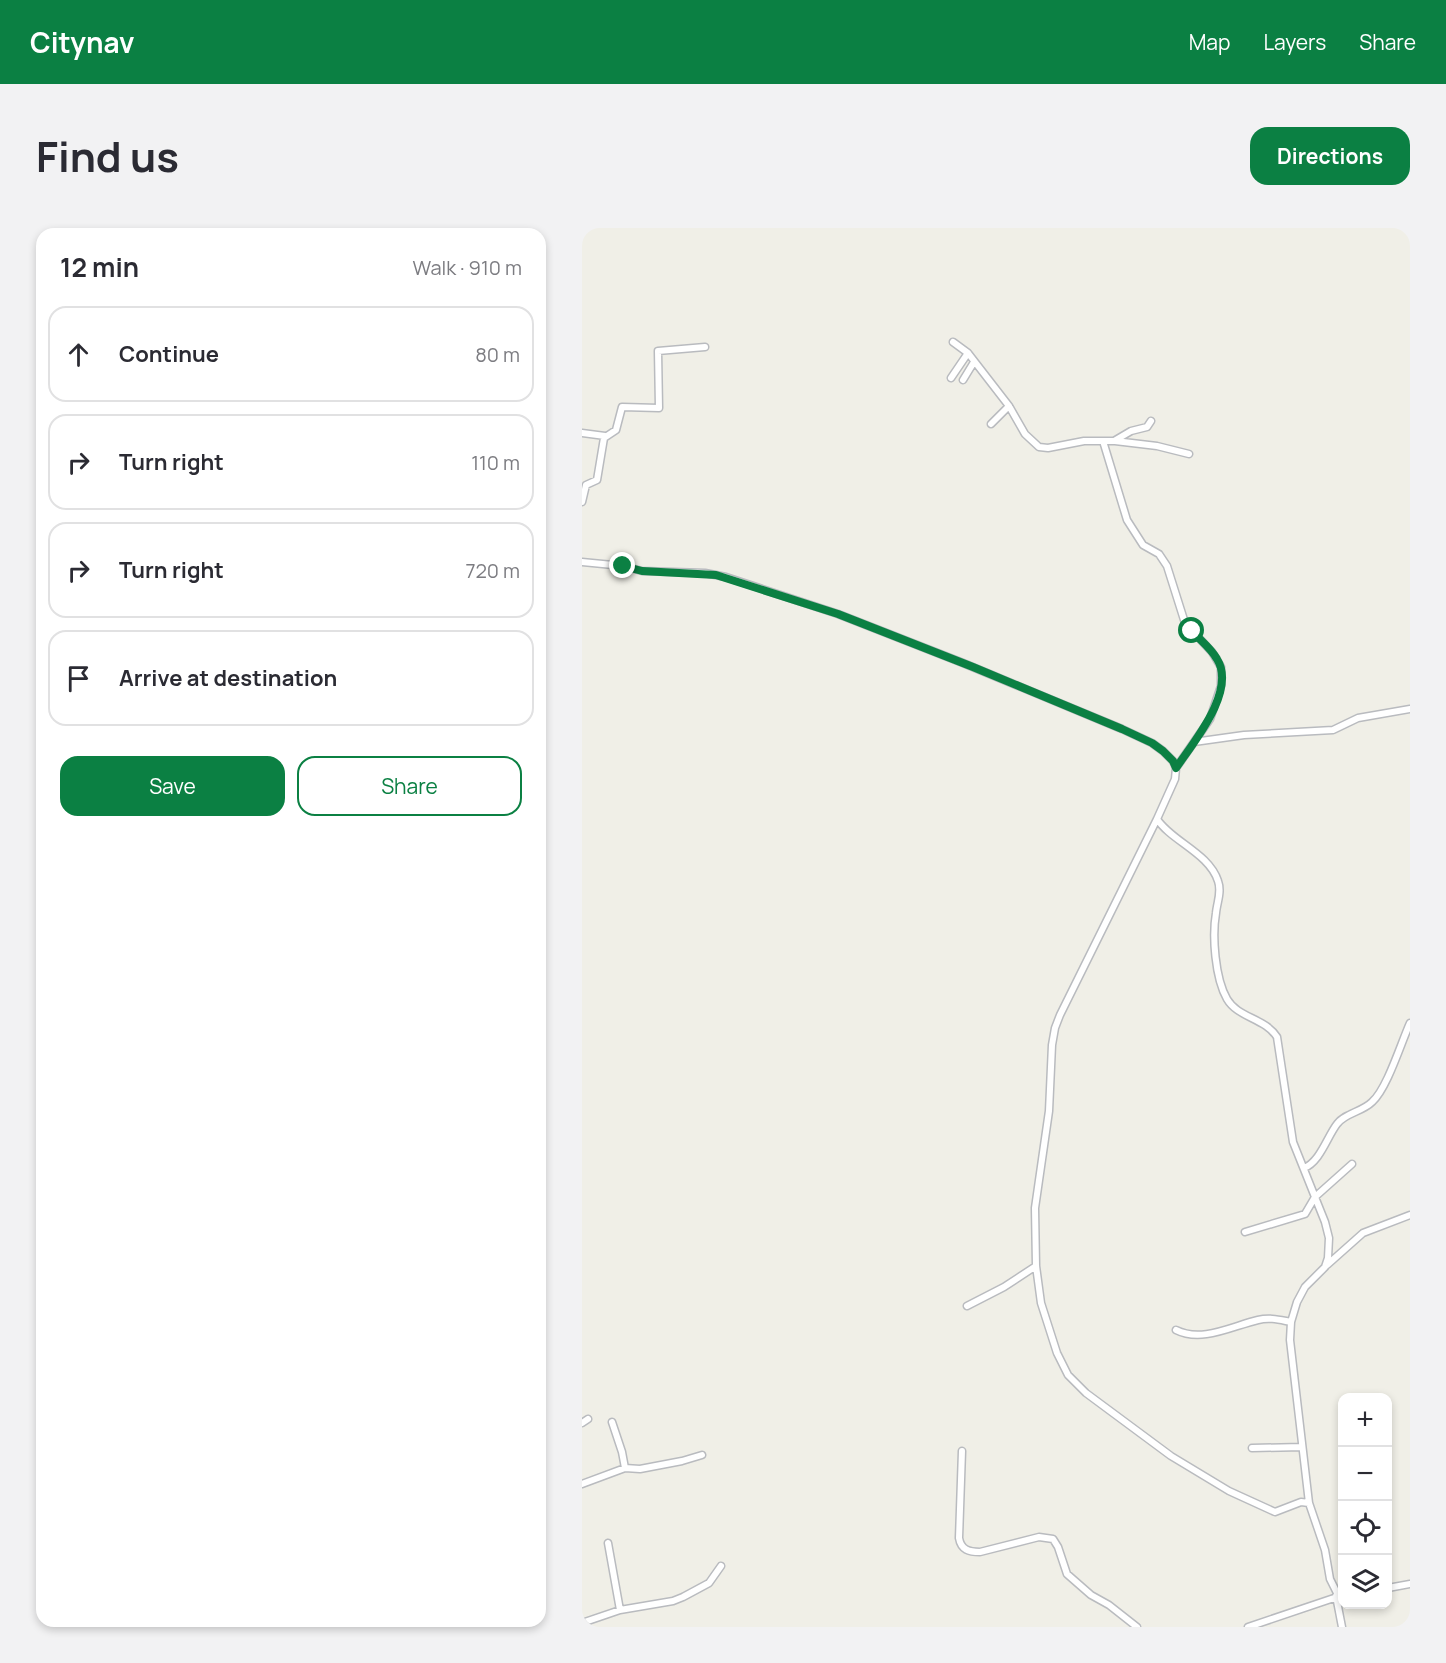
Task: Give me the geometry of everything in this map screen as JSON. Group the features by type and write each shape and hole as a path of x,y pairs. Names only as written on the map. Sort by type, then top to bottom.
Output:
{"street":[{"path":"953,342 968,353 1009,406 1025,434 1040,447 1048,448 1083,441 1114,441 1157,446 1189,454"},
{"path":"582,433 605,436 616,430 622,407 659,408 658,351 705,347"},
{"path":"951,378 968,353"},
{"path":"963,380 975,362"},
{"path":"991,424 1009,406"},
{"path":"1114,441 1131,431 1147,427 1151,422"},
{"path":"582,502 586,486 597,480 605,436"},
{"path":"1103,441 1127,520 1143,545 1159,554 1167,566 1185,623 1212,652 1221,667 1221,686 1210,719 1176,768"},
{"path":"582,562 623,566 642,571 716,575 838,614 1122,729 1158,747 1173,761 1176,768 1175,778 1157,819 1055,1028 1049,1111 1035,1208 1036,1266 1044,1314 1061,1365 1074,1383 1171,1456 1244,1499 1275,1512 1300,1502 1309,1503"},
{"path":"1194,742 1244,735 1333,730 1358,718 1410,709"},
{"path":"1157,819 1204,861 1218,880 1220,895 1214,931 1222,988 1229,1002 1236,1009 1266,1025 1277,1037 1293,1142 1325,1222 1329,1238 1329,1252 1325,1267"},
{"path":"1304,1168 1313,1163 1340,1120 1367,1107 1378,1095 1410,1023"},
{"path":"1245,1233 1301,1216 1308,1210 1315,1197 1352,1164"},
{"path":"1248,1627 1338,1595 1330,1579 1325,1550 1309,1503 1302,1447 1291,1353 1291,1322 1302,1291 1363,1233 1410,1215"},
{"path":"967,1306 1036,1266"},
{"path":"1176,1330 1183,1334 1204,1334 1264,1319 1274,1318 1291,1322"},
{"path":"612,1422 625,1468"},
{"path":"1252,1448 1302,1447"},
{"path":"962,1451 959,1538 963,1548 971,1552 980,1552 1040,1537 1053,1539 1067,1574 1091,1595 1109,1605 1137,1627"},
{"path":"582,1484 625,1468 640,1469 702,1455"},
{"path":"609,1543 620,1610"},
{"path":"582,1623 620,1610 673,1601 683,1597 709,1582 721,1566"},
{"path":"1392,1587 1410,1584"},
{"path":"1340,1609 1342,1627"}],"route":[{"path":"623,566 642,571 705,573 726,577 838,614 1122,729 1152,743 1173,761 1176,768 1210,719 1221,686 1221,667 1218,660 1192,631"}]}
